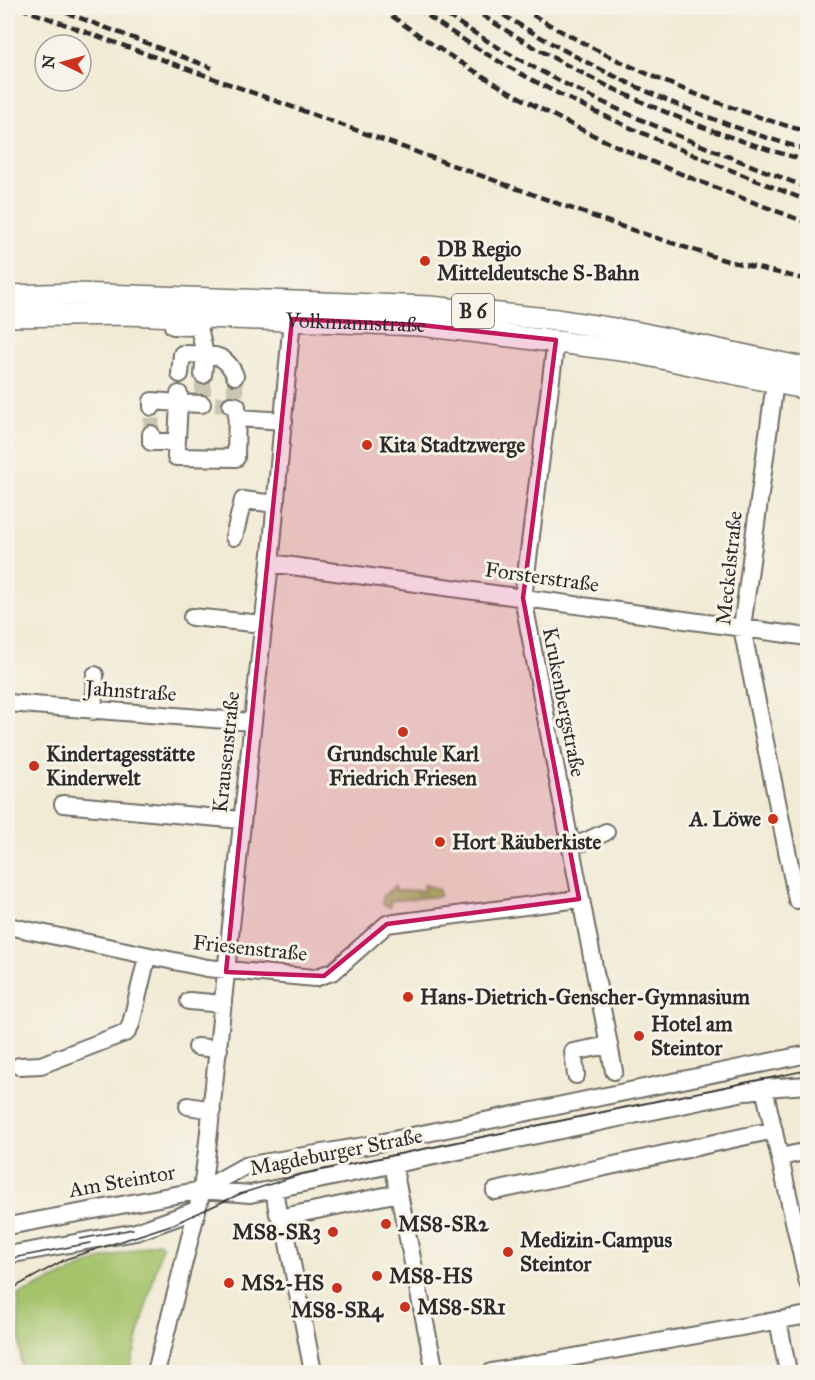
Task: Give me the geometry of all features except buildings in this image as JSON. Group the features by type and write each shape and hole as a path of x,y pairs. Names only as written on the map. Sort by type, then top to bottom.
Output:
{"main road":[{"name":"Volkmannstraße","path":"8,296 76,294 430,307 557,320 634,332 807,369"},
{"name":"Volkmannstraße","path":"8,316 157,315 421,325 556,340 629,351 807,389"}],"street":[{"path":"157,315 161,325 199,327 205,355 203,375"},
{"name":"Krausenstraße","path":"202,1190 270,563 292,319"},
{"name":"Krukenbergstraße","path":"556,340 523,598 579,899 614,1071"},
{"path":"180,374 182,354 219,357 230,362 235,376"},
{"name":"Meckelstraße","path":"776,382 742,628 797,900"},
{"path":"179,399 176,457 236,458 223,404"},
{"path":"152,407 152,401 179,399 223,404 284,421"},
{"path":"151,434 151,442 177,442"},
{"path":"234,537 243,500 276,504"},
{"name":"Forsterstraße","path":"270,563 807,637"},
{"path":"192,617 263,624"},
{"path":"93,711 95,675"},
{"name":"Jahnstraße","path":"8,703 252,722"},
{"path":"63,804 241,820"},
{"path":"569,845 584,842 606,831"},
{"name":"Friesenstraße","path":"8,926 226,972 315,978 334,971 387,924 579,899"},
{"path":"19,1066 41,1065 127,1032 147,957"},
{"path":"189,1001 223,1004"},
{"path":"576,1075 573,1052 609,1045"},
{"path":"197,1047 219,1049"},
{"name":"Magdeburger Straße","path":"202,1190 244,1166 387,1142 807,1054"},
{"name":"Magdeburger Straße","path":"202,1190 250,1194 764,1088 807,1085"},
{"path":"764,1088 781,1157 802,1224 807,1283"},
{"path":"188,1106 212,1110"},
{"path":"495,1191 774,1130"},
{"path":"781,1157 807,1151"},
{"path":"393,1164 435,1372"},
{"path":"274,1189 278,1214 283,1217 399,1193"},
{"name":"Am Steintor","path":"8,1226 202,1190 156,1372"},
{"path":"8,1255 136,1232 197,1210"},
{"path":"283,1217 313,1372"},
{"path":"491,1372 547,1367 807,1315"},
{"path":"778,1320 788,1372"}],"highlighted area":[{"path":"292,319 421,325 556,340 523,598 579,899 387,924 324,976 226,972"}],"green space":[{"path":"424,884 439,890 440,896 390,901 390,907 383,905 383,896 395,886 396,891 424,890"},
{"path":"159,1242 162,1246 129,1372 21,1372 18,1295 96,1261"}],"tunnel":[{"path":"203,375 203,395"},
{"path":"235,376 235,396"},
{"path":"215,404 231,405"},
{"path":"151,434 152,407"}],"tram line":[{"path":"8,1291 66,1259 174,1224 240,1194 302,1174 808,1070"},
{"path":"80,1239 133,1229"},
{"path":"8,1259 90,1243"}],"railway":[{"path":"20,8 617,225 724,260 808,280"},
{"path":"54,8 212,68"},
{"path":"381,8 438,48 558,118 667,168 808,223"},
{"path":"417,8 462,39 557,93 655,139 808,201"},
{"path":"436,8 525,63 616,109 808,188"},
{"path":"471,8 550,56 634,98 720,133 808,161"},
{"path":"492,8 605,72 684,108 766,138 808,150"},
{"path":"521,8 589,46 660,79 733,108 808,132"}],"place":[{"name":"DB Regio Mitteldeutsche S-Bahn","path":"425,261"},
{"name":"Kita Stadtzwerge","path":"367,445"},
{"name":"Grundschule Karl Friedrich Friesen","path":"403,732"},
{"name":"Kindertagesstätte Kinderwelt","path":"34,766"},
{"name":"A. Löwe","path":"773,819"},
{"name":"Hort Räuberkiste","path":"440,842"},
{"name":"Hans-Dietrich-Genscher-Gymnasium","path":"408,997"},
{"name":"Hotel am Steintor","path":"639,1036"},
{"name":"MS8-SR2","path":"386,1224"},
{"name":"MS8-SR3","path":"333,1232"},
{"name":"Medizin-Campus Steintor","path":"508,1252"},
{"name":"MS8-HS","path":"377,1276"},
{"name":"MS2-HS","path":"229,1283"},
{"name":"MS8-SR4","path":"337,1288"},
{"name":"MS8-SR1","path":"405,1307"}]}
